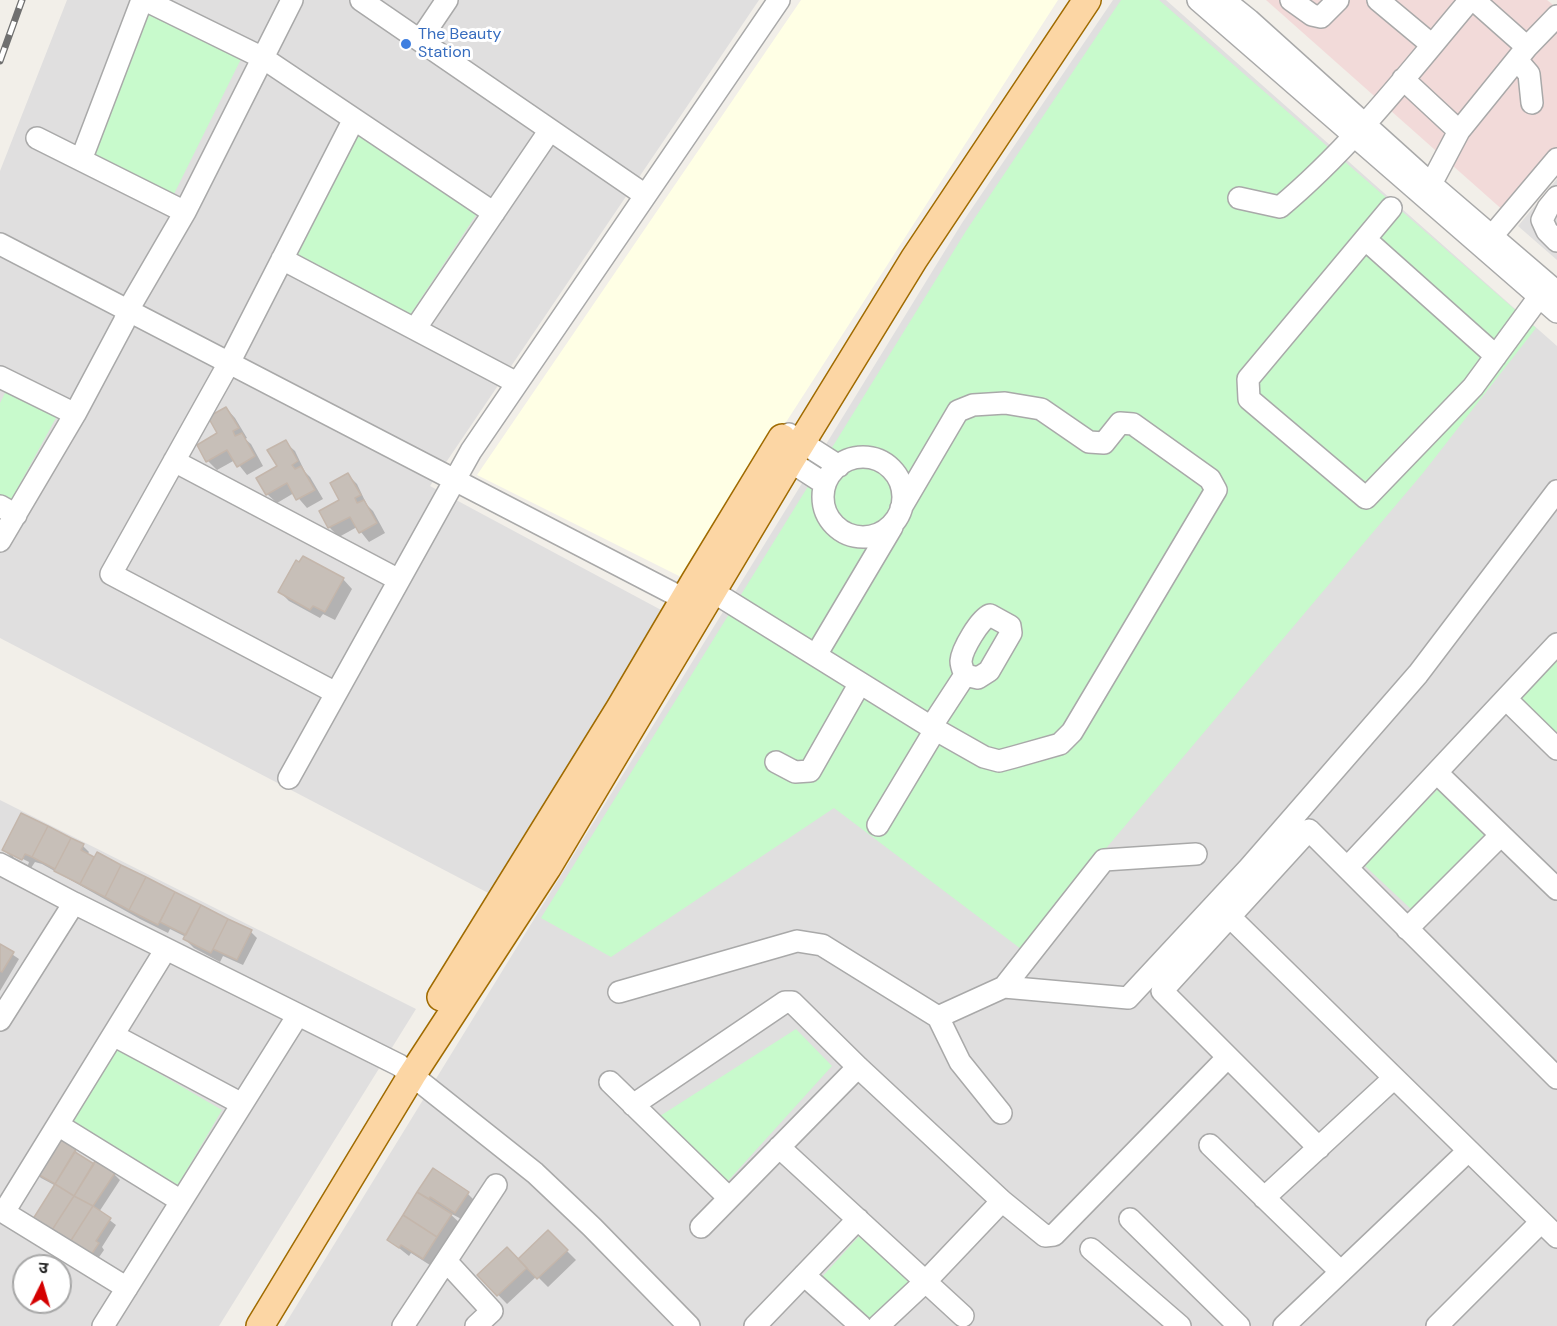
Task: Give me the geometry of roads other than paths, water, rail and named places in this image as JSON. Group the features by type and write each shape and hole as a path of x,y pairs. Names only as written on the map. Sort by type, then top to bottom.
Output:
{"main road":[{"path":"242,1326 406,1070 547,868 698,595 928,209 1068,0"},
{"path":"788,447 1087,0"},
{"path":"260,1326 406,1070"}],"street":[{"path":"81,160 143,0 263,58 494,213"},
{"path":"0,541 8,510 75,414 124,322 128,310 185,212 292,0"},
{"path":"361,0 645,195"},
{"path":"420,40 447,0"},
{"path":"1198,0 1272,52"},
{"path":"1224,0 1272,52 1426,190 1548,295 1557,312"},
{"path":"1291,0 1312,15 1321,17 1338,0"},
{"path":"1378,0 1432,45"},
{"path":"1239,198 1280,207 1308,183 1359,130 1470,0"},
{"path":"1474,0 1522,53 1529,74 1532,103"},
{"path":"289,778 471,451 775,1"},
{"path":"1426,190 1459,131 1522,53 1557,16"},
{"path":"1403,79 1459,131"},
{"path":"336,693 111,574 229,363 354,119"},
{"path":"415,329 550,130"},
{"path":"37,138 185,212"},
{"path":"1486,241 1557,159"},
{"path":"1557,197 1542,220 1547,231 1557,242"},
{"path":"1391,208 1248,379 1249,399 1366,498 1473,387 1548,295"},
{"path":"1365,239 1496,356"},
{"path":"0,243 454,480 698,595 816,655 933,728 984,757 999,761 1060,744 1072,732 1216,490 1210,479 1133,424 1120,423 1104,443 1089,442 1041,409 1005,403 973,405 958,411 816,655"},
{"path":"282,259 517,383"},
{"path":"1,380 75,414"},
{"path":"788,447 839,466"},
{"path":"788,447 825,484"},
{"path":"855,458 868,458 880,462 891,470 899,481 903,494 898,514 886,530 873,536 860,537 847,534 836,528 828,518 824,506 825,484 833,471 855,458"},
{"path":"174,461 399,580"},
{"path":"1004,987 1128,998 1249,868 1418,674 1557,491"},
{"path":"1347,868 1557,644"},
{"path":"878,825 965,675"},
{"path":"776,762 795,772 810,771 860,683"},
{"path":"1506,699 1557,749"},
{"path":"1437,773 1557,889"},
{"path":"1319,1148 1162,991 1309,830 1557,1078"},
{"path":"1407,928 1501,835"},
{"path":"938,1017 1004,987 1104,860 1196,854"},
{"path":"0,864 406,1070 535,1173 592,1227 689,1326"},
{"path":"0,1020 74,903"},
{"path":"1230,917 1557,1237"},
{"path":"619,992 797,941 822,945 938,1017 960,1062 1001,1113"},
{"path":"127,1288 2,1211 58,1125 166,949"},
{"path":"633,1105 788,1001 795,1004 858,1067 1002,1201 1045,1236 1054,1235 1228,1057"},
{"path":"103,1326 298,1015"},
{"path":"113,1035 242,1104"},
{"path":"701,1227 858,1067"},
{"path":"1264,1198 1394,1078"},
{"path":"610,1082 729,1198"},
{"path":"58,1125 182,1201"},
{"path":"1210,1145 1341,1272"},
{"path":"779,1147 970,1322"},
{"path":"1284,1326 1468,1151"},
{"path":"403,1326 496,1185"},
{"path":"878,1326 926,1281 1002,1201"},
{"path":"755,1326 858,1219"},
{"path":"1130,1219 1239,1326"},
{"path":"1437,1326 1541,1222"},
{"path":"1092,1249 1180,1326"},
{"path":"446,1262 492,1311 476,1326"},
{"path":"804,1275 861,1326"}],"railway":[{"path":"0,61 22,0"}],"place":[{"name":"The Beauty Station","path":"406,44"}]}
